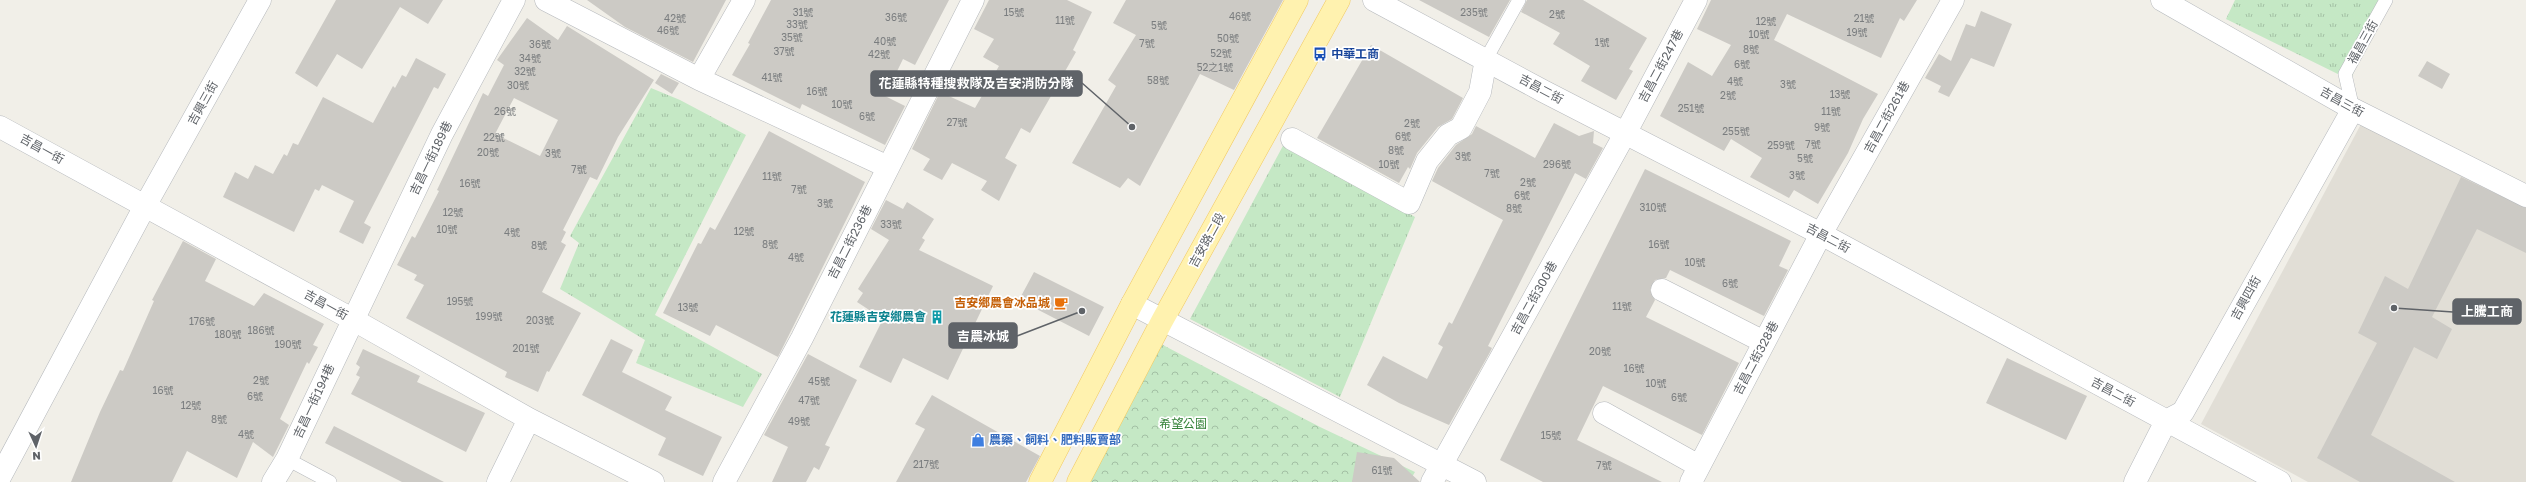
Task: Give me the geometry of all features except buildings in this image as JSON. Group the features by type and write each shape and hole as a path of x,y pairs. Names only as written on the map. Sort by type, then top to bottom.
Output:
{"main road":[{"path":"1040,482 1132,304 1297,0"},
{"name":"吉安路二段","path":"1078,482 1162,321 1339,0"}],"street":[{"name":"吉興三街","path":"0,477 145,206 260,0"},
{"name":"吉昌一街189巷","path":"352,319 442,134 514,0"},
{"path":"546,0 700,78 888,167"},
{"path":"700,78 744,0"},
{"name":"吉昌二街236巷","path":"724,482 802,338 973,0"},
{"name":"吉昌二街","path":"1374,0 1543,91 1626,132 1821,234 2280,482"},
{"name":"吉昌二街247巷","path":"1626,132 1696,0"},
{"name":"吉昌二街261巷","path":"1821,234 1953,0"},
{"name":"吉昌三街","path":"2162,0 2353,109 2526,196"},
{"path":"1292,139 1409,204 1427,161 1448,135 1461,128 1480,92 1486,60"},
{"name":"吉興四街","path":"2166,421 2182,412 2353,109"},
{"name":"吉昌一街","path":"0,127 352,319 529,419 652,482"},
{"name":"吉昌二街300巷","path":"1437,473 1626,132"},
{"name":"吉昌二街328巷","path":"1695,474 1821,234"},
{"path":"1662,290 1764,342"},
{"path":"1132,304 1437,473 1475,482"},
{"name":"吉昌一街194巷","path":"273,482 287,459 352,319"},
{"path":"1604,413 1695,474"},
{"path":"498,482 529,419"},
{"path":"2135,482 2166,421"}],"lane":[{"path":"1486,60 1519,0"},
{"name":"福昌三街","path":"2353,109 2346,74 2386,0"},
{"path":"287,459 330,482"}],"shaded area":[{"path":"2368,111 2526,193 2526,482 2308,482 2201,424"}],"green space":[{"path":"2235,0 2389,0 2350,80 2226,19"},
{"path":"651,88 680,100 746,135 655,315 762,374 743,407 636,363 645,340 560,289 579,243 570,236"},
{"path":"1285,142 1415,217 1340,397 1190,319"},
{"name":"希望公園","path":"1159,343 1320,427 1415,472 1409,482 1086,482"}],"place":[{"name":"中華工商","path":"1320,54"},
{"name":"花蓮縣特種搜救隊及吉安消防分隊","path":"1132,127"},
{"name":"吉安鄉農會冰品城","path":"1061,303"},
{"name":"上騰工商","path":"2394,308"},
{"name":"吉農冰城","path":"1082,311"},
{"name":"花蓮縣吉安鄉農會","path":"937,317"},
{"name":"農藥、飼料、肥料販賣部","path":"978,440"}]}
